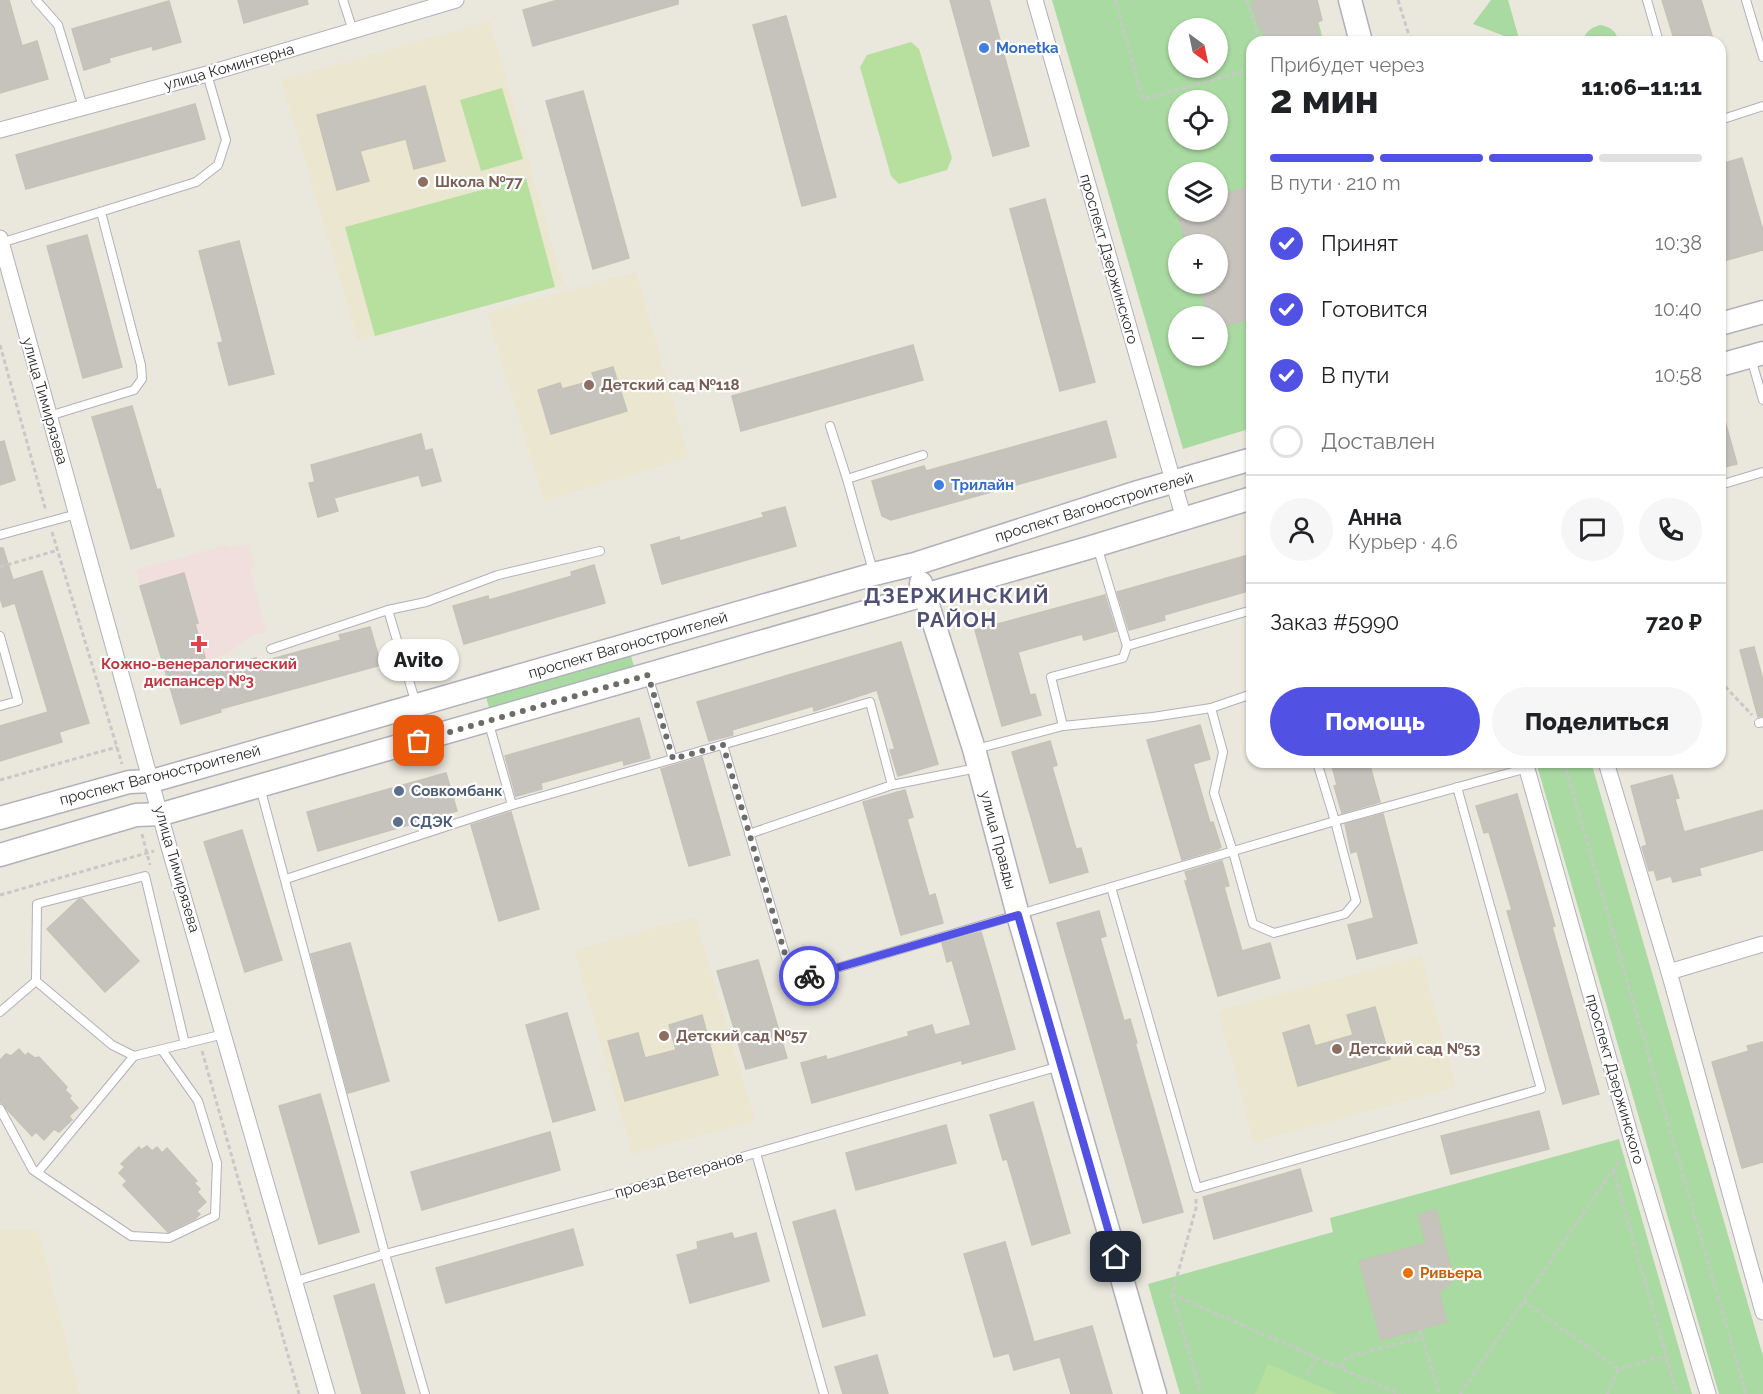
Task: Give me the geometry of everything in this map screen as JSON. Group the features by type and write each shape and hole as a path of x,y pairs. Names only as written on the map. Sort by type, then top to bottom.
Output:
{"main road":[{"path":"1350,0 1359,36"},
{"path":"1726,322 1763,312"},
{"path":"1726,363 1757,355"},
{"name":"проспект Вагоностроителей","path":"0,818 129,782 152,781 915,564 1246,461"},
{"path":"0,855 136,815 162,814 196,806 1246,500"},
{"name":"улица Правды","path":"915,564 976,758 1018,915 1155,1394"}],"street":[{"name":"улица Коминтерна","path":"0,130 207,74 456,0"},
{"name":"проспект Дзержинского","path":"1035,0 1184,519"},
{"name":"улица Тимирязева","path":"1,241 162,814 169,847 327,1394"},
{"name":"проспект Дзержинского","path":"1527,768 1632,1141 1708,1394"},
{"path":"1608,768 1669,972 1763,1312"},
{"path":"1669,972 1763,944"}],"lane":[{"path":"36,0 58,25 83,107"},
{"path":"343,0 353,31"},
{"path":"1647,0 1657,36"},
{"path":"1746,0 1763,57"},
{"path":"1,241 196,182 218,165 226,140 207,74"},
{"path":"1726,118 1763,106"},
{"path":"49,416 134,390 142,379 141,365 101,212"},
{"path":"1757,355 1763,400"},
{"path":"830,426 874,574"},
{"path":"847,479 923,455"},
{"path":"1726,483 1763,472"},
{"path":"0,535 77,514"},
{"path":"1063,726 1051,677 1123,658 1127,646 1097,545"},
{"path":"272,649 388,610 426,602 498,575 600,551"},
{"path":"388,610 416,705"},
{"path":"1127,646 1246,612"},
{"path":"0,636 18,701 0,706"},
{"path":"648,675 673,759"},
{"path":"749,834 976,758 1063,726 1153,717 1211,708 1246,696"},
{"path":"286,879 512,805 870,702 892,785"},
{"path":"1211,708 1223,752 1214,793 1253,924 1274,933 1345,914 1356,901 1319,768"},
{"path":"488,721 512,805"},
{"path":"723,745 793,981 1517,768"},
{"path":"260,786 385,1254 425,1394"},
{"path":"1111,887 1197,1188 1541,1089 1457,787"},
{"path":"0,1012 36,981 37,904 145,876 185,1044"},
{"path":"36,981 112,1045 134,1056"},
{"path":"38,1173 134,1056 224,1035"},
{"path":"0,1109 33,1170 131,1236 169,1238 215,1216 217,1163 198,1101 162,1050"},
{"name":"проезд Ветеранов","path":"296,1281 385,1254 612,1194 1061,1066"},
{"path":"756,1153 824,1394"}],"path":[{"path":"1115,0 1143,99 1246,71"},
{"path":"1247,0 1258,36"},
{"path":"1398,0 1409,36"},
{"path":"0,567 58,550"},
{"path":"1726,687 1761,723"},
{"path":"0,780 117,747"},
{"path":"1566,768 1746,1394"},
{"path":"0,895 169,847"},
{"path":"1460,1394 1632,1141"},
{"path":"1613,1170 1677,1394"},
{"path":"1197,1188 1196,1208 1172,1294 1201,1394"},
{"path":"1172,1294 1399,1394"},
{"path":"1523,1301 1619,1369"},
{"path":"1420,1330 1439,1394"},
{"path":"1341,1368 1345,1358 1422,1337"},
{"path":"1607,1394 1619,1369 1666,1355"},
{"path":"1308,1375 1316,1358"}],"shaded area":[{"name":"Школа №77","path":"490,21 563,284 358,340 281,80"},
{"name":"Детский сад №118","path":"636,272 689,457 544,501 487,313"},
{"name":"Кожно-венералогический диспансер №3","path":"248,544 255,568 250,569 266,633 254,634 227,654 217,658 232,709 181,724 136,570 227,545 229,548"},
{"name":"Детский сад №57","path":"695,917 755,1121 632,1154 574,950"},
{"name":"Детский сад №53","path":"1421,956 1456,1087 1254,1142 1218,1011"},
{"path":"0,1230 38,1230 80,1394 0,1394"}],"green space":[{"path":"1052,0 1312,0 1322,36 1246,36 1246,430 1183,449"},
{"path":"1491,0 1508,0 1518,36 1504,36 1473,24"},
{"path":"1600,25 1607,27 1616,36 1585,36"},
{"path":"911,42 919,49 952,158 947,170 899,184 891,176 860,67 867,55"},
{"path":"502,88 523,159 481,171 460,100"},
{"path":"526,178 555,287 375,336 345,227"},
{"path":"631,656 635,670 490,711 486,697"},
{"path":"1538,768 1593,768 1763,1356 1763,1394 1719,1394"},
{"path":"1619,1139 1692,1394 1180,1394 1148,1284 1333,1232 1330,1218"},
{"path":"1268,1364 1337,1394 1255,1394"}],"building":[{"path":"0,0 9,0 22,46 37,41 48,79 0,93"},
{"path":"238,0 307,0 308,4 244,23"},
{"path":"558,0 678,0 678,4 533,46 523,10"},
{"path":"950,0 989,0 1029,146 993,156"},
{"path":"1253,0 1317,0 1322,20 1316,23 1319,36 1266,36 1258,23"},
{"path":"1662,0 1701,0 1712,36 1673,36"},
{"path":"169,1 181,42 153,50 152,46 109,58 110,62 84,70 72,29"},
{"path":"786,16 836,197 802,206 753,25"},
{"path":"425,86 445,161 414,169 406,139 360,151 369,181 337,190 317,115"},
{"path":"583,91 629,258 593,269 546,101"},
{"path":"195,104 205,139 26,189 16,155"},
{"path":"1742,158 1763,231 1763,250 1726,260 1727,226 1726,162"},
{"path":"1246,188 1246,320 1228,326 1228,306 1205,306 1201,294 1228,294 1228,234 1184,234 1180,222 1228,222 1228,193"},
{"path":"1045,199 1095,382 1060,391 1010,209"},
{"path":"87,235 122,367 83,378 47,246"},
{"path":"239,241 274,374 229,385 218,343 223,342 199,251"},
{"path":"913,345 923,380 741,431 732,396"},
{"path":"613,367 627,411 551,434 538,390 560,383 562,389 595,380 592,373"},
{"path":"132,406 157,490 160,489 174,536 131,549 92,417"},
{"path":"1106,421 1116,457 891,520 882,516 872,481 924,466 926,471"},
{"path":"1726,425 1737,464 1726,467"},
{"path":"421,434 425,451 432,449 441,481 422,486 419,475 334,498 338,511 318,517 309,483 315,482 311,465"},
{"path":"4,441 15,480 0,485 0,442"},
{"path":"785,507 796,546 662,584 651,545 679,537 680,541 764,517 762,513"},
{"path":"0,548 3,548 13,580 42,571 89,723 59,732 62,742 0,761 0,726 48,712 15,603 3,607 0,598"},
{"path":"1246,556 1246,592 1164,615 1165,620 1129,630 1117,592"},
{"path":"594,565 605,603 464,644 453,606 488,596 489,600 572,576 571,572"},
{"path":"184,573 198,623 195,624 209,671 256,658 257,663 341,640 339,635 370,627 381,665 220,709 221,712 181,724 140,586"},
{"path":"1105,595 1116,631 1084,640 1082,634 1018,652 1030,695 1035,694 1041,715 1002,726 975,630"},
{"path":"901,642 938,764 898,776 890,750 895,749 877,690 814,711 813,706 732,730 733,735 709,741 697,702"},
{"path":"1754,647 1763,680 1763,716 1758,717 1740,650"},
{"path":"639,718 650,758 624,765 623,760 541,783 542,789 516,796 505,756"},
{"path":"1200,725 1210,759 1193,764 1210,823 1213,822 1221,847 1182,860 1147,740"},
{"path":"1050,741 1057,765 1052,767 1076,849 1081,848 1088,872 1050,883 1012,752"},
{"path":"702,757 730,855 689,866 661,769"},
{"path":"1333,768 1371,768 1380,802 1342,813 1334,786 1337,785"},
{"path":"446,773 457,811 318,851 307,812"},
{"path":"1672,775 1679,798 1675,799 1684,832 1763,810 1763,850 1699,868 1701,875 1673,882 1671,876 1657,880 1654,870 1649,871 1642,847 1647,845 1631,786"},
{"path":"905,790 913,817 907,819 929,896 935,894 943,923 901,935 863,802"},
{"path":"1517,794 1555,926 1552,927 1599,1094 1563,1104 1507,911 1512,910 1489,832 1484,833 1476,806"},
{"path":"511,812 539,909 499,921 471,825"},
{"path":"1383,814 1417,943 1357,959 1348,925 1374,918 1357,851 1351,853 1345,824"},
{"path":"242,830 282,960 245,972 204,842"},
{"path":"1222,861 1229,886 1224,887 1242,951 1270,943 1280,978 1218,996 1185,881 1188,881 1185,872"},
{"path":"79,899 82,899 139,961 105,992 47,929"},
{"path":"1099,911 1106,936 1100,938 1124,1021 1130,1019 1183,1212 1143,1223 1057,923"},
{"path":"981,932 1015,1049 962,1064 962,1060 812,1103 801,1063 826,1056 827,1060 909,1036 908,1032 932,1025 935,1035 971,1025 952,960 947,962 942,943"},
{"path":"350,943 389,1081 348,1093 311,954"},
{"path":"758,960 787,1058 746,1069 717,971"},
{"path":"1375,1007 1390,1059 1298,1086 1283,1033 1309,1025 1315,1046 1353,1035 1347,1015"},
{"path":"567,1013 595,1110 553,1122 526,1025"},
{"path":"702,1015 718,1075 625,1101 608,1041 638,1033 645,1058 676,1050 669,1025"},
{"path":"1763,1042 1763,1162 1742,1168 1712,1062 1749,1051 1747,1046"},
{"path":"19,1049 25,1056 28,1053 35,1058 39,1057 67,1087 65,1090 71,1096 69,1098 78,1108 69,1116 72,1120 59,1132 54,1129 44,1140 36,1132 32,1136 0,1102 0,1060 6,1054 11,1056"},
{"path":"320,1094 359,1232 319,1244 279,1106"},
{"path":"1033,1102 1070,1233 1032,1245 1007,1159 1003,1160 990,1115"},
{"path":"1539,1111 1549,1149 1451,1174 1441,1136"},
{"path":"946,1125 956,1163 856,1190 846,1153"},
{"path":"550,1132 560,1170 422,1210 411,1172"},
{"path":"147,1146 152,1151 157,1147 162,1153 167,1148 197,1181 194,1183 200,1189 197,1192 206,1202 196,1211 200,1214 195,1219 168,1232 123,1185 127,1181 119,1173 125,1167 121,1164 139,1147 141,1150"},
{"path":"1300,1169 1312,1211 1214,1239 1203,1197"},
{"path":"835,1210 865,1315 823,1327 793,1222"},
{"name":"Ривьера","path":"1436,1210 1453,1277 1451,1283 1439,1293 1447,1322 1381,1340 1359,1261 1426,1243 1418,1215"},
{"path":"573,1229 583,1265 446,1303 436,1268"},
{"path":"732,1233 734,1239 756,1233 769,1281 690,1303 677,1255 698,1249 697,1242"},
{"path":"1005,1242 1034,1342 1092,1326 1112,1394 1071,1394 1060,1357 1014,1370 1009,1353 994,1357 964,1254"},
{"path":"374,1284 405,1394 362,1394 334,1296"},
{"path":"877,1355 888,1394 843,1394 835,1367"}],"way so far":[{"path":"419,741 648,675 673,759 723,745 793,981 809,976"}],"place":[{"name":"Monetka","path":"984,48"},
{"name":"Школа №77","path":"423,182"},
{"name":"Детский сад №118","path":"589,385"},
{"name":"Трилайн","path":"939,485"},
{"name":"Кожно-венералогический диспансер №3","path":"199,644"},
{"name":"Avito","path":"419,741"},
{"name":"Совкомбанк","path":"399,791"},
{"name":"СДЭК","path":"398,822"},
{"name":"Детский сад №57","path":"664,1036"},
{"name":"Детский сад №53","path":"1337,1049"},
{"name":"Ривьера","path":"1408,1273"}],"district":[{"name":"ДЗЕРЖИНСКИЙ РАЙОН","path":"957,607"}],"route":[{"path":"809,976 1018,915 1116,1257"}]}
